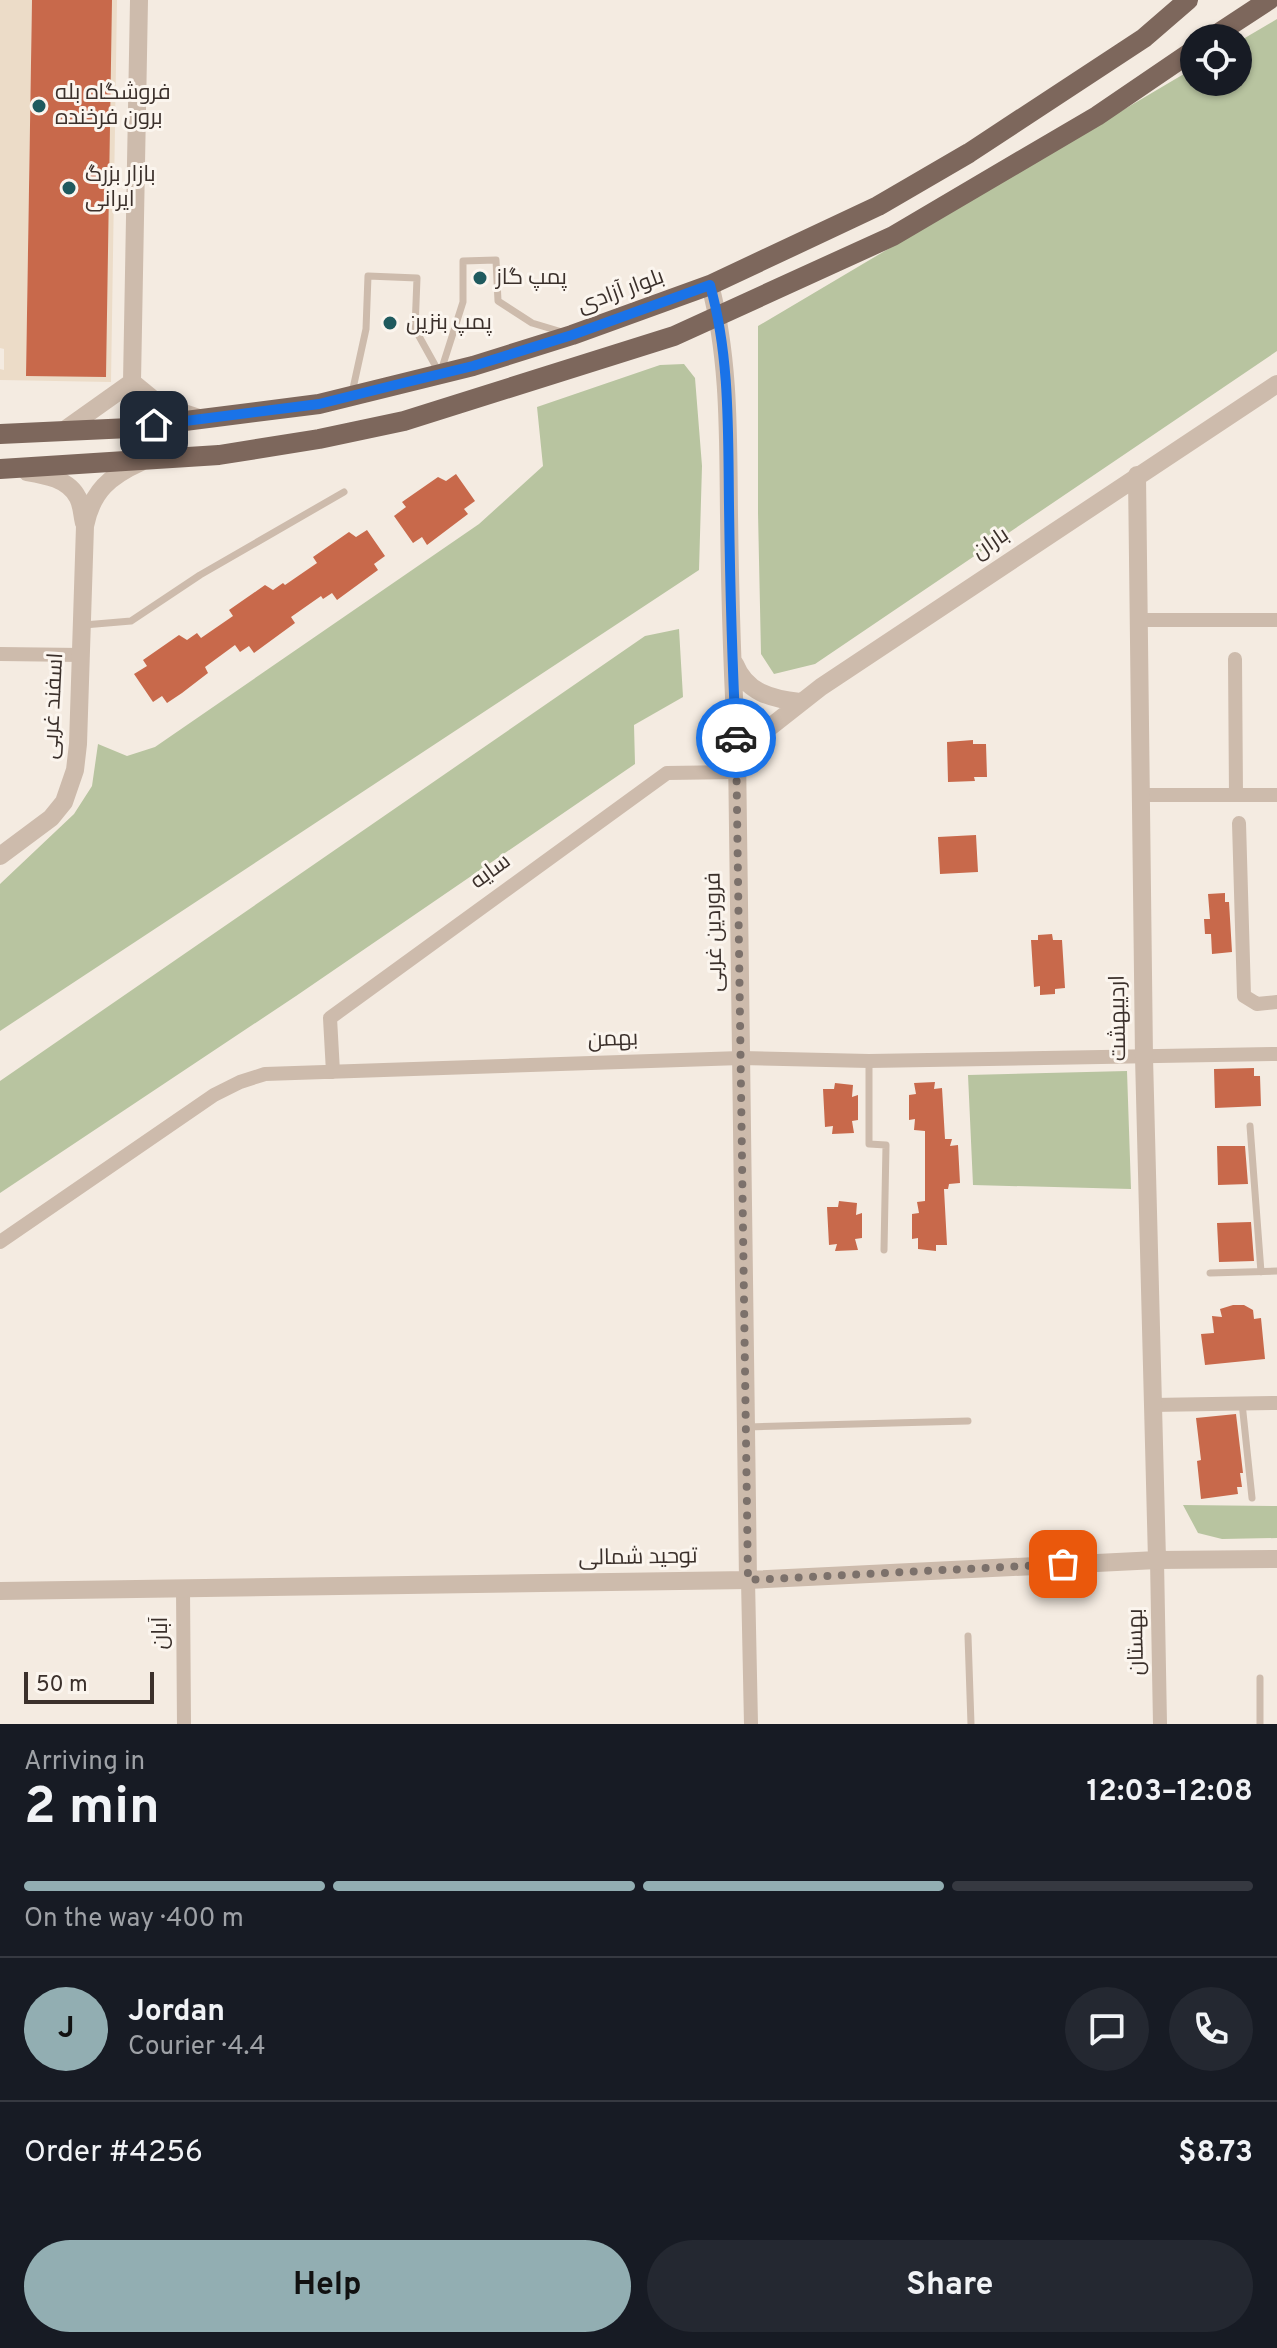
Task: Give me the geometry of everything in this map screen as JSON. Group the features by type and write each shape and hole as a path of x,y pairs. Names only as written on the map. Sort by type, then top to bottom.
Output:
{"main road":[{"name":"بلوار آزادی","path":"0,434 130,428 319,404 440,374 572,335 683,295 878,206 969,153 1144,38 1188,0"},
{"path":"1232,24 1269,0"},
{"path":"7,469 219,455 404,421 674,336 893,236 1097,116 1180,60"},
{"path":"719,281 739,308"},
{"path":"683,295 694,301 699,312 698,325"}],"street":[{"path":"132,382 139,0"},
{"name":"فروردین غربی","path":"719,281 718,317 728,442 731,649 737,753 748,1580"},
{"path":"132,382 160,405 202,419"},
{"path":"63,431 132,382"},
{"name":"باران","path":"737,753 800,702 1277,384"},
{"path":"85,526 99,489 120,472 146,460"},
{"path":"7,469 62,481 78,497 85,526"},
{"name":"اردیبهشت","path":"1137,475 1144,1057 1157,1560"},
{"name":"اسفند غربی","path":"0,856 51,818 64,802 71,786 78,744 85,526"},
{"path":"1139,620 1277,620"},
{"path":"731,649 741,680 750,687 779,700 800,702"},
{"path":"0,654 81,655"},
{"path":"1235,659 1236,795"},
{"name":"سایه","path":"333,1072 330,1018 436,939 667,773 736,772"},
{"path":"1141,795 1277,795"},
{"path":"1239,823 1244,996 1257,1004 1277,1002"},
{"name":"بهمن","path":"0,1242 214,1095 265,1074 741,1058 869,1061 1277,1054"},
{"path":"1152,1405 1277,1403"},
{"name":"توحید شمالی","path":"0,1591 748,1580 1157,1560 1277,1559"},
{"name":"بهستان","path":"1157,1560 1160,1724"},
{"path":"748,1580 751,1724"},
{"name":"آبان","path":"183,1589 184,1724"}],"lane":[{"path":"440,374 463,302 463,261 496,260 498,301 532,323 572,335"},
{"path":"352,396 366,329 368,276 417,278 415,329 440,374"},
{"path":"82,625 131,621 200,575 344,492"},
{"path":"869,1061 869,1144 886,1145 884,1250"},
{"path":"1250,1126 1261,1272"},
{"path":"1210,1273 1277,1271"},
{"path":"1242,1403 1252,1498"},
{"path":"746,1427 968,1421"},
{"path":"968,1636 971,1724"},
{"path":"1260,1678 1260,1724"}],"green space":[{"path":"1277,19 1277,351 815,664 774,674 761,654 758,326 1180,76 1180,96 1252,96 1252,34"},
{"path":"684,364 695,378 702,466 699,570 0,1031 0,884 74,814 92,786 98,744 127,756 155,747 479,524 543,466 537,407 660,365"},
{"path":"679,629 683,697 634,725 635,764 296,996 0,1193 0,1081 645,636"},
{"path":"1127,1071 1131,1189 973,1185 968,1075"},
{"path":"1183,1505 1277,1506 1277,1538 1222,1539 1198,1533"}],"shaded area":[{"path":"0,0 32,0 26,376 112,0 117,0 111,382 0,380 0,369 4,370 4,349 0,348"}],"building":[{"name":"بازار بزرگ ایرانی","path":"32,0 112,0 106,377 26,376"},
{"path":"456,474 475,501 464,509 468,514 427,545 422,537 413,543 394,516 406,507 402,502 438,477 446,481"},
{"path":"367,530 385,556 374,564 378,570 337,600 332,593 323,599 321,596 291,617 295,623 254,653 249,646 240,652 235,645 205,667 208,673 182,693 167,703 162,696 153,702 134,674 147,666 143,660 179,635 187,640 197,633 201,638 233,616 229,610 265,585 273,590 283,583 285,585 317,563 313,557 349,532 356,537"},
{"path":"973,740 973,744 986,744 987,777 974,777 975,781 948,782 947,742"},
{"path":"976,835 978,872 940,874 938,837"},
{"path":"1225,893 1225,902 1229,902 1232,952 1212,954 1211,934 1205,934 1204,919 1210,919 1208,894"},
{"path":"1052,934 1053,940 1062,940 1065,988 1055,989 1055,994 1040,995 1040,986 1034,987 1031,940 1038,940 1038,935"},
{"path":"1254,1068 1254,1076 1260,1076 1261,1106 1215,1108 1214,1069"},
{"path":"935,1082 934,1089 942,1088 945,1139 952,1139 950,1146 958,1145 960,1183 949,1184 948,1189 944,1189 947,1245 936,1245 936,1251 918,1249 918,1238 912,1239 912,1214 919,1213 917,1202 925,1201 925,1131 914,1130 915,1119 909,1120 909,1095 916,1094 914,1083"},
{"path":"835,1083 853,1085 852,1097 858,1095 858,1120 852,1121 854,1133 832,1134 833,1126 825,1127 823,1089 834,1089"},
{"path":"1217,1146 1245,1146 1248,1184 1218,1185"},
{"path":"839,1201 857,1203 856,1215 862,1213 862,1238 855,1239 858,1250 835,1251 837,1244 829,1245 827,1207 838,1207"},
{"path":"1251,1222 1254,1261 1219,1262 1217,1223"},
{"path":"1244,1305 1253,1310 1254,1319 1261,1318 1265,1359 1205,1365 1201,1334 1214,1333 1212,1316 1222,1317 1220,1309"},
{"path":"1236,1414 1242,1487 1237,1487 1238,1494 1201,1499 1197,1461 1201,1460 1196,1418"}],"way so far":[{"path":"736,738 748,1580 1063,1564"}],"place":[{"name":"فروشگاه بله برون فرخنده","path":"39,106"},
{"name":"بازار بزرگ ایرانی","path":"69,188"},
{"name":"پمپ گاز","path":"480,278"},
{"name":"پمپ بنزين","path":"390,323"}],"route":[{"path":"154,425 319,404 473,366 572,335 710,285 718,317 725,382 736,738"}]}
